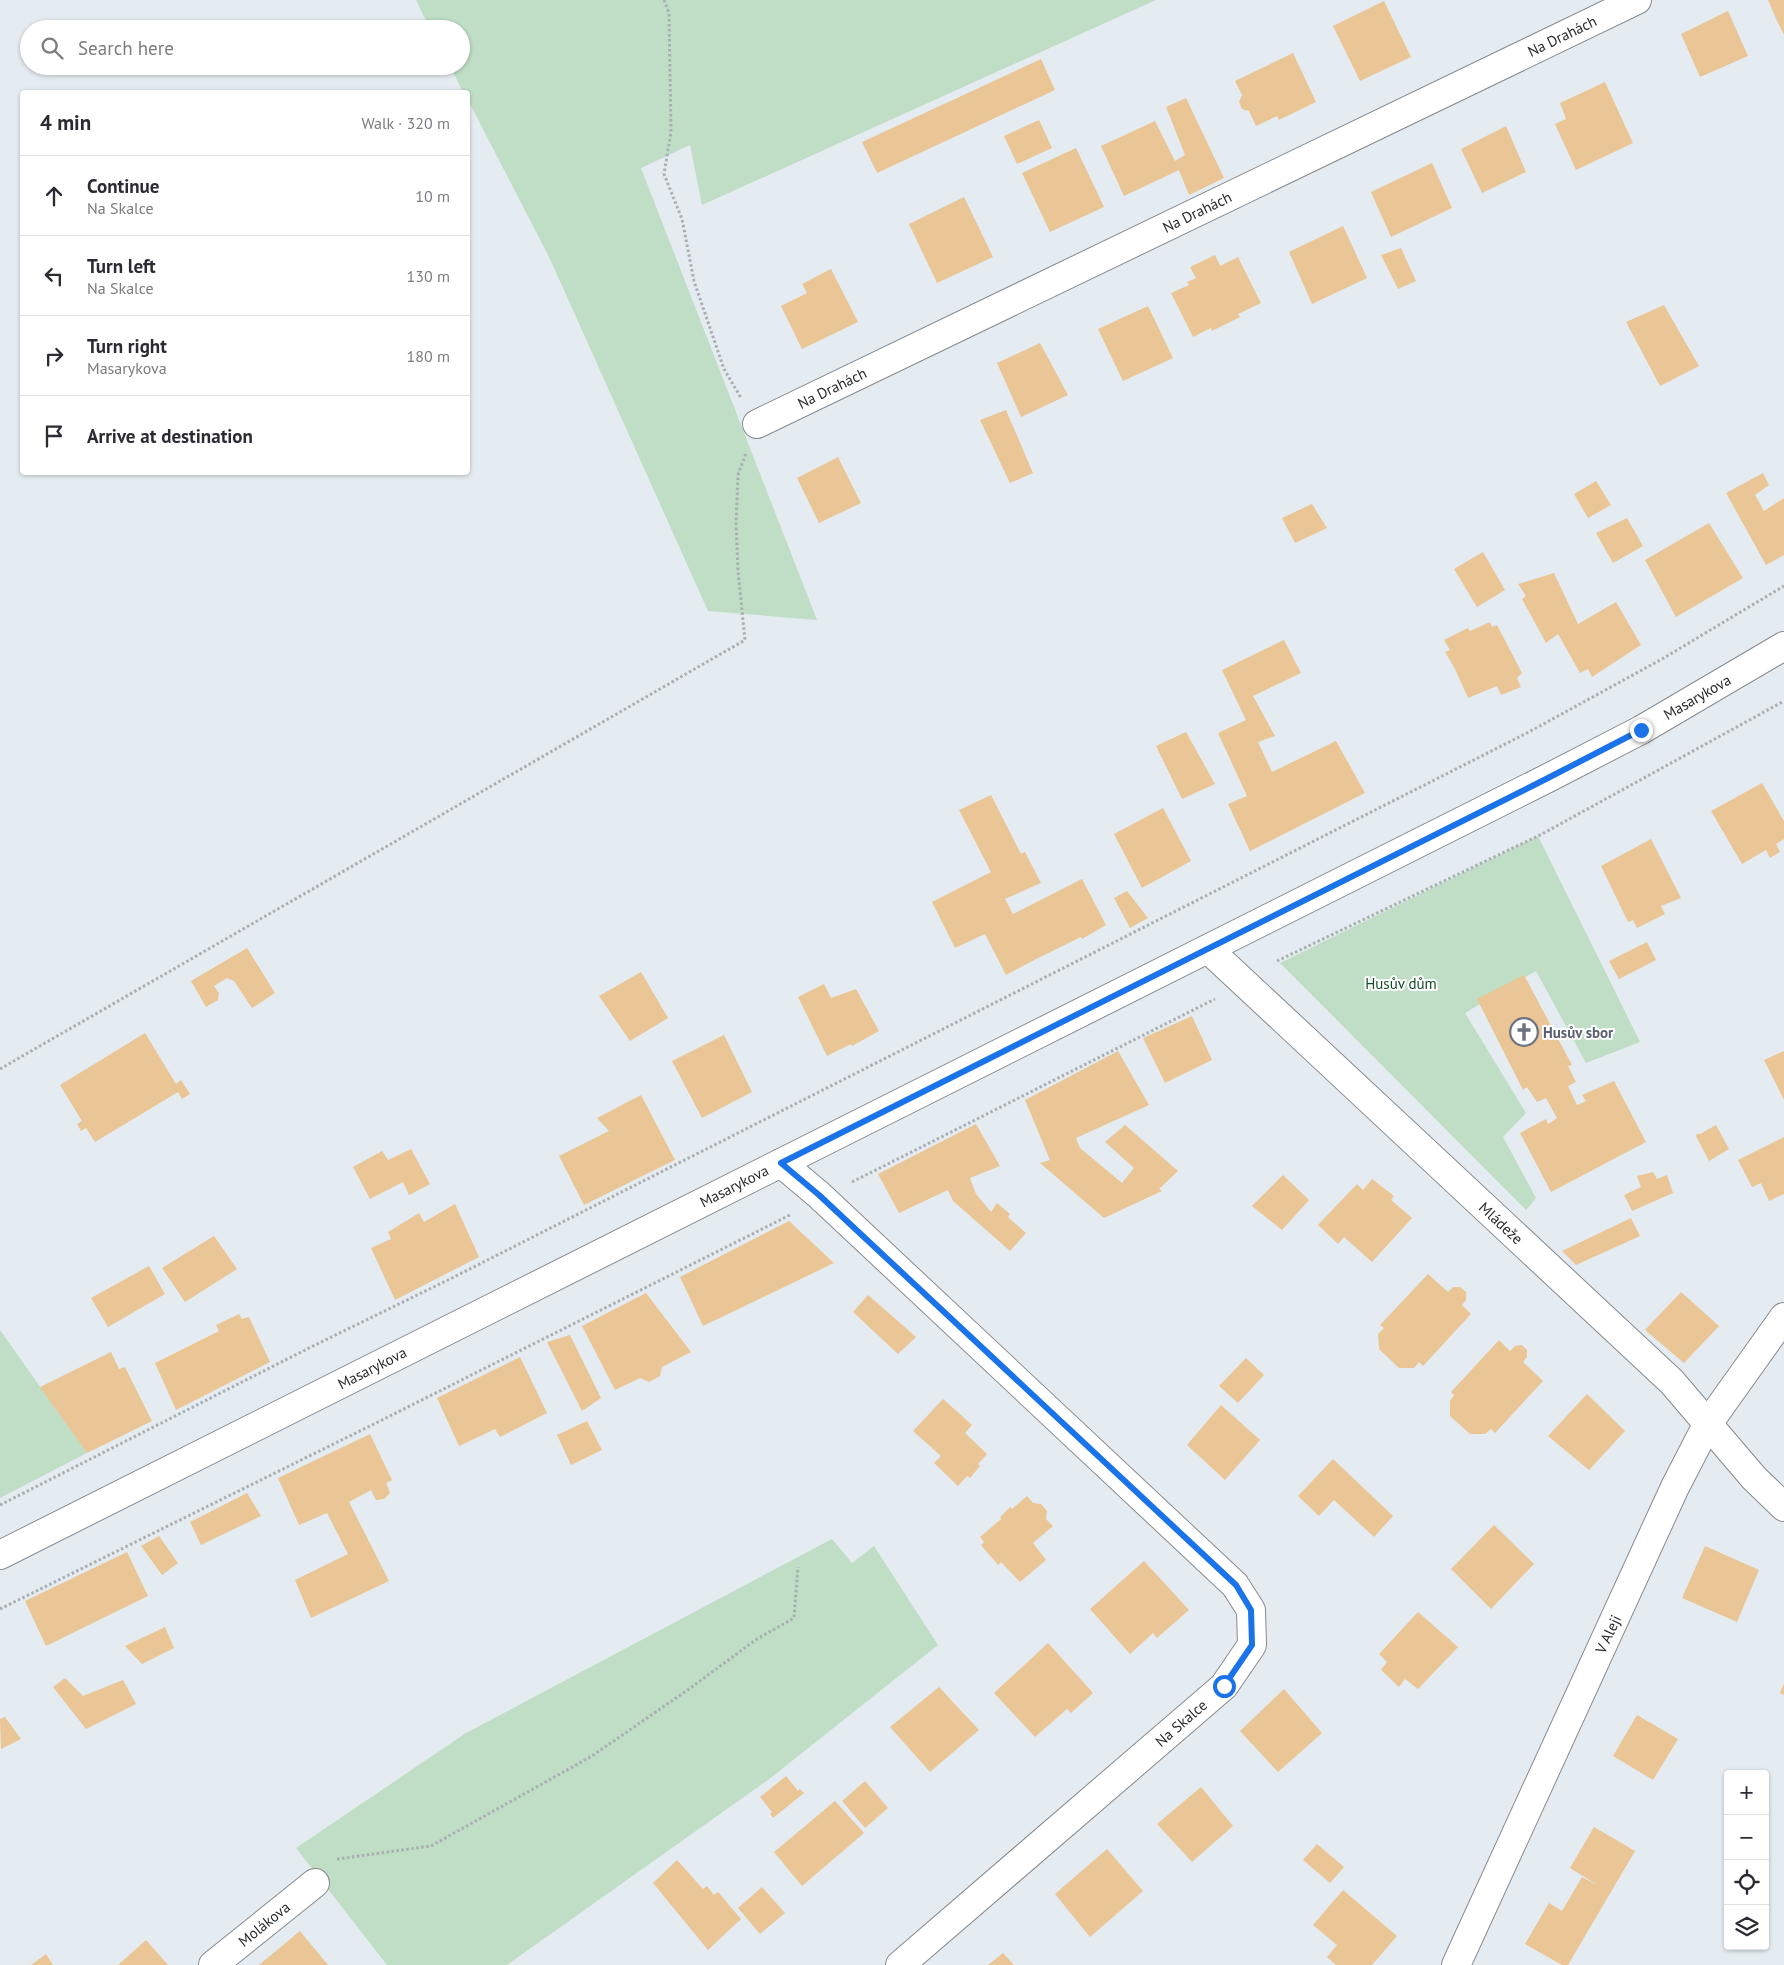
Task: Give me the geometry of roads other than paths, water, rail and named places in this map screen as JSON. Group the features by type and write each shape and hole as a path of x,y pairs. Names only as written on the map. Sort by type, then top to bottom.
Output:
{"street":[{"name":"Na Drahách","path":"757,424 1637,0"},
{"name":"Masarykova","path":"0,1555 1641,730 1784,646"},
{"name":"Mládeže","path":"1208,949 1672,1382 1754,1478 1784,1507"},
{"name":"Na Skalce","path":"781,1163 819,1195 1236,1585 1251,1610 1252,1645 1224,1686 900,1965"},
{"name":"V Aleji","path":"1456,1965 1675,1487 1707,1425 1784,1316"},
{"name":"Molákova","path":"213,1965 314,1883"}],"place":[{"name":"Husův sbor","path":"1524,1032"}],"park label":[{"name":"Husův dům","path":"1401,983"}]}
